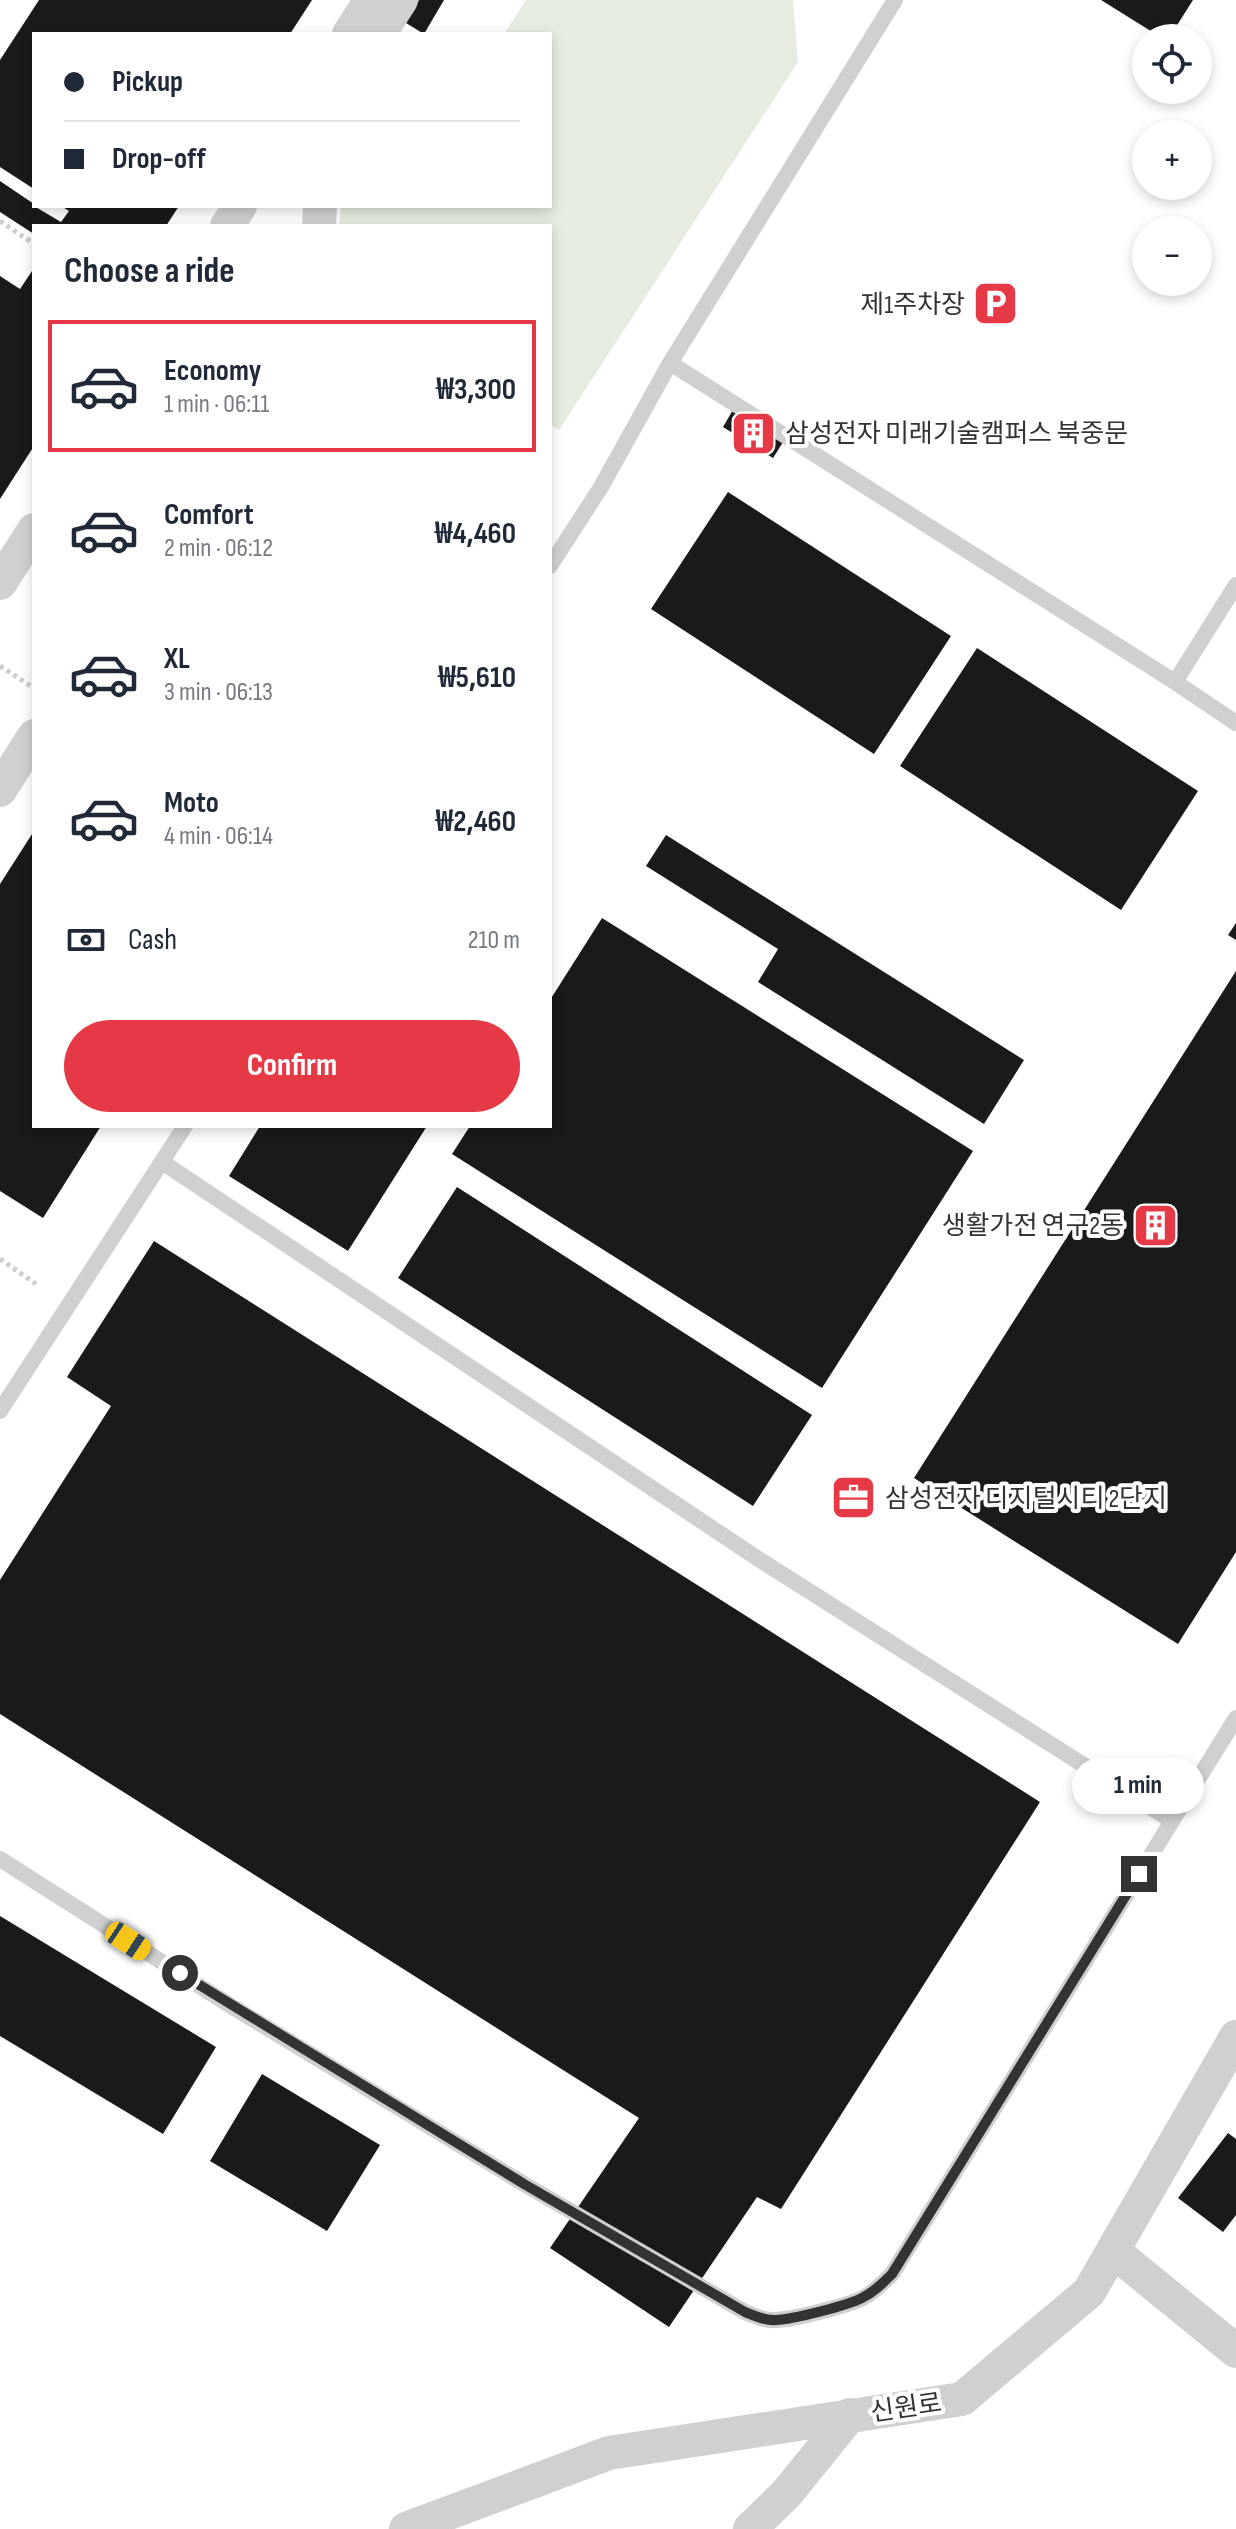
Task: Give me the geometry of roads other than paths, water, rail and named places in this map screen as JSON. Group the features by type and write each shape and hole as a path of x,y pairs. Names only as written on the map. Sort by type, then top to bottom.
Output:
{"street":[{"path":"350,32 371,0"},
{"path":"380,32 401,0"},
{"path":"0,583 32,533"},
{"path":"0,790 32,739"},
{"name":"신원로","path":"406,2529 609,2453 962,2399 1089,2292 1236,2037"},
{"path":"1113,2251 1236,2351"},
{"path":"750,2529 787,2493 850,2415"}],"lane":[{"path":"552,563 601,487 670,363 895,0"},
{"path":"670,363 1236,723"},
{"path":"1175,682 1236,585"},
{"path":"0,1411 184,1128"},
{"path":"162,1162 760,1560 1172,1821"},
{"path":"0,1859 231,2006 524,2184 745,2312 775,2320 844,2305 864,2297 892,2274 1236,1718"}],"place":[{"name":"제1주차장","path":"996,304"},
{"name":"삼성전자 미래기술캠퍼스 북중문","path":"754,433"},
{"name":"생활가전 연구2동","path":"1155,1225"},
{"name":"삼성전자 디지털시티 2단지","path":"854,1498"}]}
